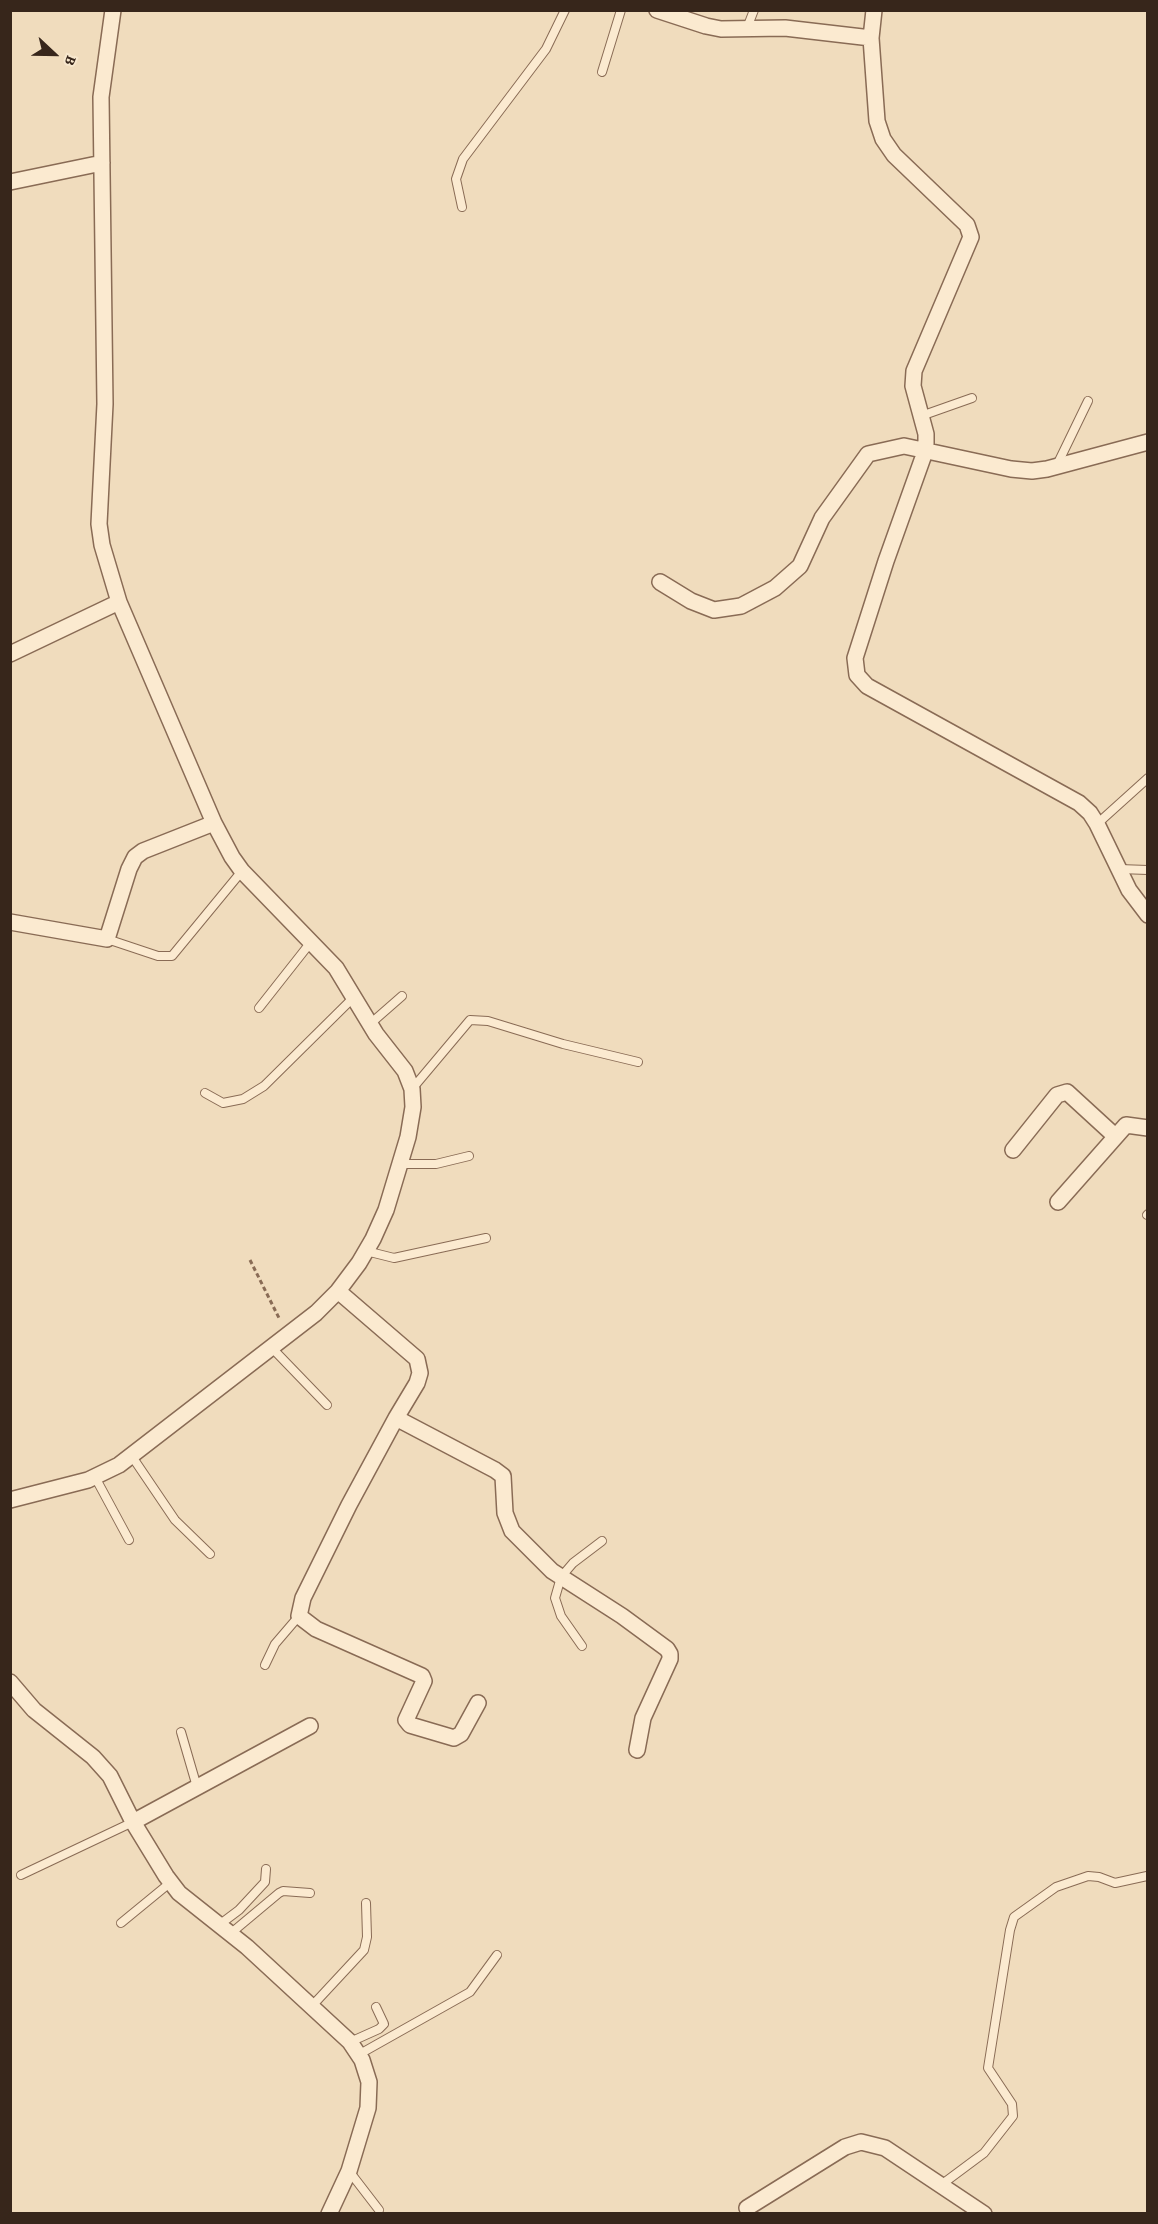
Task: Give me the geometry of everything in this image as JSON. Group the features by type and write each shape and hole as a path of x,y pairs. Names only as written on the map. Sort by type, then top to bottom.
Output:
{"street":[{"path":"10,1500 95,1477 119,1465 316,1313 338,1291 366,1251 386,1210 408,1137 413,1107 412,1089 405,1071 370,1024 336,968 242,872 232,857 214,822 119,602 102,545 99,524 105,404 102,86 112,10"},
{"path":"874,10 871,38 877,121 883,139 894,155 967,225 971,237 914,371 913,386 926,434 926,449 886,561 855,658 856,675 867,686 1079,803 1098,824 1129,890 1148,915"},
{"path":"666,12 706,26 785,28 871,38"},
{"path":"10,182 102,163"},
{"path":"660,582 692,602 714,610 741,606 775,588 800,566 822,518 868,454 904,446 1011,469 1032,471 1056,467 1148,442"},
{"path":"10,654 119,602"},
{"path":"10,922 107,939 129,869 135,858 143,851 214,822"},
{"path":"1013,1150 1057,1095 1067,1092 1114,1136"},
{"path":"1058,1202 1126,1125 1148,1128"},
{"path":"338,1291 417,1359 420,1373 417,1383 349,1505 303,1598 299,1616 315,1629 422,1676 424,1681 406,1720 410,1725 454,1738 461,1734 478,1703"},
{"path":"396,1418 503,1476 508,1523 512,1531 561,1577 667,1648 670,1659 643,1718 637,1750"},
{"path":"10,1682 34,1710 102,1766 110,1776 133,1822 179,1893 247,1947 354,2048 369,2082 368,2108 349,2170 329,2214"},
{"path":"133,1822 310,1726"},
{"path":"747,2208 845,2147 861,2142 885,2148 984,2214"}],"lane":[{"path":"462,207 456,179 463,159 546,49 565,10"},
{"path":"602,72 621,10"},
{"path":"747,28 754,10"},
{"path":"921,416 972,398"},
{"path":"1056,467 1088,402"},
{"path":"1098,824 1148,778"},
{"path":"1119,869 1148,870"},
{"path":"107,939 158,956 172,956 242,872"},
{"path":"259,1008 310,942"},
{"path":"370,1024 402,996"},
{"path":"205,1093 223,1103 243,1100 264,1086 354,997"},
{"path":"412,1089 470,1020 488,1021 563,1044 638,1062"},
{"path":"400,1164 436,1164 469,1156"},
{"path":"366,1251 394,1258 486,1238"},
{"path":"272,1347 327,1405"},
{"path":"131,1455 175,1520 210,1554"},
{"path":"95,1477 129,1540"},
{"path":"582,1646 561,1616 555,1598 561,1577 573,1563 602,1541"},
{"path":"265,1665 275,1644 299,1616"},
{"path":"181,1732 197,1787"},
{"path":"21,1875 133,1822"},
{"path":"224,1930 265,1882 266,1869"},
{"path":"941,2185 984,2153 1012,2116 1012,2104 988,2068 1014,1917 1056,1887 1088,1876 1099,1877 1114,1883 1147,1876"},
{"path":"121,1923 171,1882"},
{"path":"224,1930 283,1891 310,1893"},
{"path":"311,2007 364,1950 367,1938 366,1903"},
{"path":"354,2048 470,1992 497,1955"},
{"path":"354,2048 384,2024 376,2007"},
{"path":"349,2170 379,2210"}],"path":[{"path":"250,1260 287,1335"}]}
